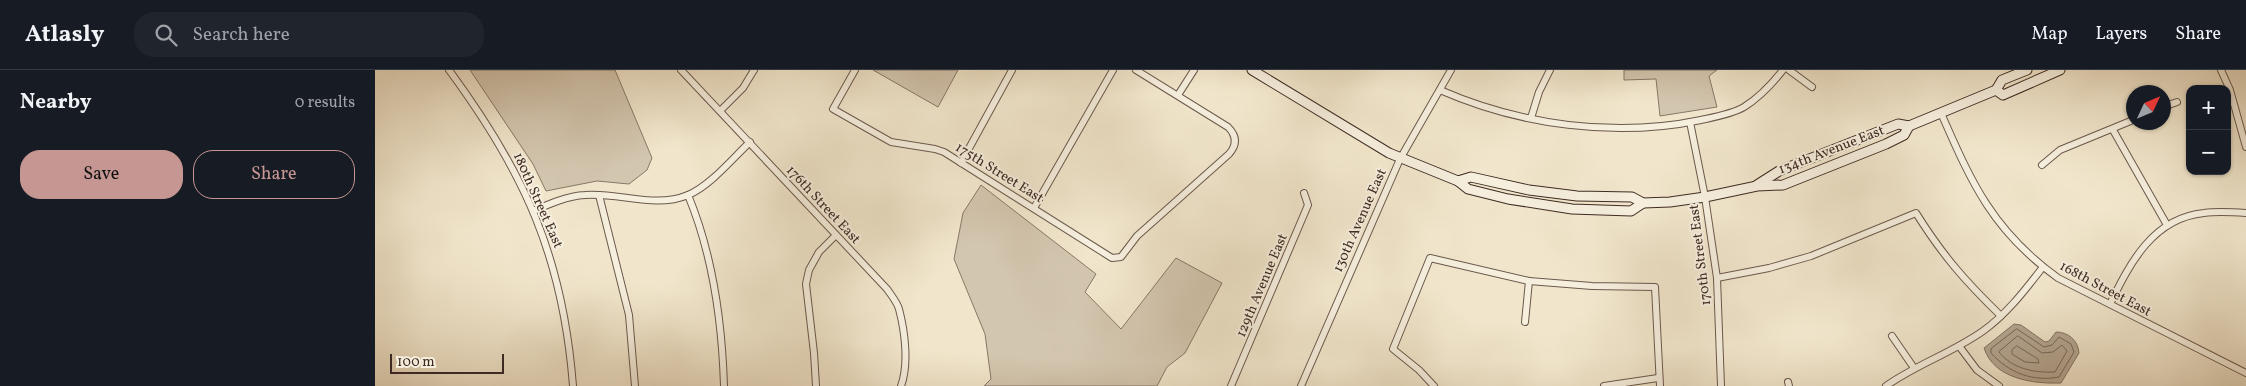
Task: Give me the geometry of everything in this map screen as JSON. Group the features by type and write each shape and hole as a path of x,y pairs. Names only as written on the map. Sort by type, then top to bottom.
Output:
{"street":[{"name":"180th Street East","path":"449,70 499,142 520,181 533,211 551,258 560,291 573,386"},
{"name":"176th Street East","path":"681,70 887,288 899,307 905,356 905,375 901,386"},
{"path":"720,111 743,88 754,70"},
{"name":"175th Street East","path":"855,70 833,109 891,142 935,149 961,162 1112,258 1121,257 1137,236 1229,154 1233,148 1235,136 1228,127 1178,96"},
{"path":"961,162 1012,70"},
{"path":"1034,208 1113,70"},
{"path":"1136,70 1178,96 1194,70"},
{"path":"1252,70 1352,132 1400,159 1458,181 1468,189 1508,199 1572,209 1631,211 1643,203"},
{"name":"130th Avenue East","path":"1301,386 1400,159 1451,70"},
{"path":"1531,118 1539,92 1550,70"},
{"path":"1440,90 1498,111 1569,125 1653,127 1690,122 1743,107 1760,95 1783,70"},
{"path":"1789,70 1813,87"},
{"name":"134th Avenue East","path":"1757,186 1779,171 1898,124 1909,126 1996,90 2002,80 2027,70"},
{"name":"134th Avenue East","path":"1996,90 2003,95 2060,70"},
{"path":"2221,70 2230,90 2245,137 2246,147"},
{"path":"2171,104 2177,102"},
{"name":"168th Street East","path":"1941,112 1961,158 1990,210 2014,242 2043,267 2058,278 2246,372"},
{"name":"170th Street East","path":"1690,122 1705,197 1717,278 1721,386"},
{"path":"2042,165 2061,150 2126,124"},
{"name":"134th Avenue East","path":"1643,203 1670,202 1757,186 1783,185 1904,135 1909,126"},
{"path":"2113,130 2167,225"},
{"path":"533,211 565,199 585,195 658,201 688,195 708,182 750,142"},
{"path":"1458,181 1471,177 1529,190 1577,196 1632,198 1643,203"},
{"name":"129th Avenue East","path":"1231,386 1308,205 1305,193"},
{"path":"599,195 629,315 635,386"},
{"path":"688,195 699,221 713,282 722,338 724,386"},
{"path":"2110,304 2134,258 2146,243 2167,225 2194,214 2246,212"},
{"path":"1717,278 1769,268 1811,256 1916,213 1939,249 1963,279 2001,316"},
{"path":"816,386 815,354 806,284 809,270 819,252 836,235"},
{"path":"1434,386 1419,370 1393,349 1430,258 1529,281 1592,286 1655,287 1658,378 1660,386"},
{"path":"1886,386 1914,368 1959,346 1984,331 2019,298 2043,267"},
{"path":"1525,322 1529,281"},
{"path":"1892,336 1914,368"},
{"path":"1959,346 1977,370 1999,386"},
{"path":"1603,386 1658,378"}],"shaded area":[{"path":"470,70 615,70 652,158 647,170 629,184 597,181 546,191 533,164"},
{"path":"873,70 958,70 938,107"},
{"path":"1624,70 1717,70 1709,76 1717,107 1660,116 1656,79 1624,80"},
{"path":"981,185 1096,274 1085,292 1121,329 1176,258 1222,283 1185,353 1167,367 1157,386 984,386 991,379 985,334 954,259 963,213"}],"water":[{"path":"2014,324 2021,325 2045,342 2049,341 2056,332 2060,332 2068,335 2077,344 2079,353 2061,383 2027,381 2016,378 1996,367 1984,348"}]}
